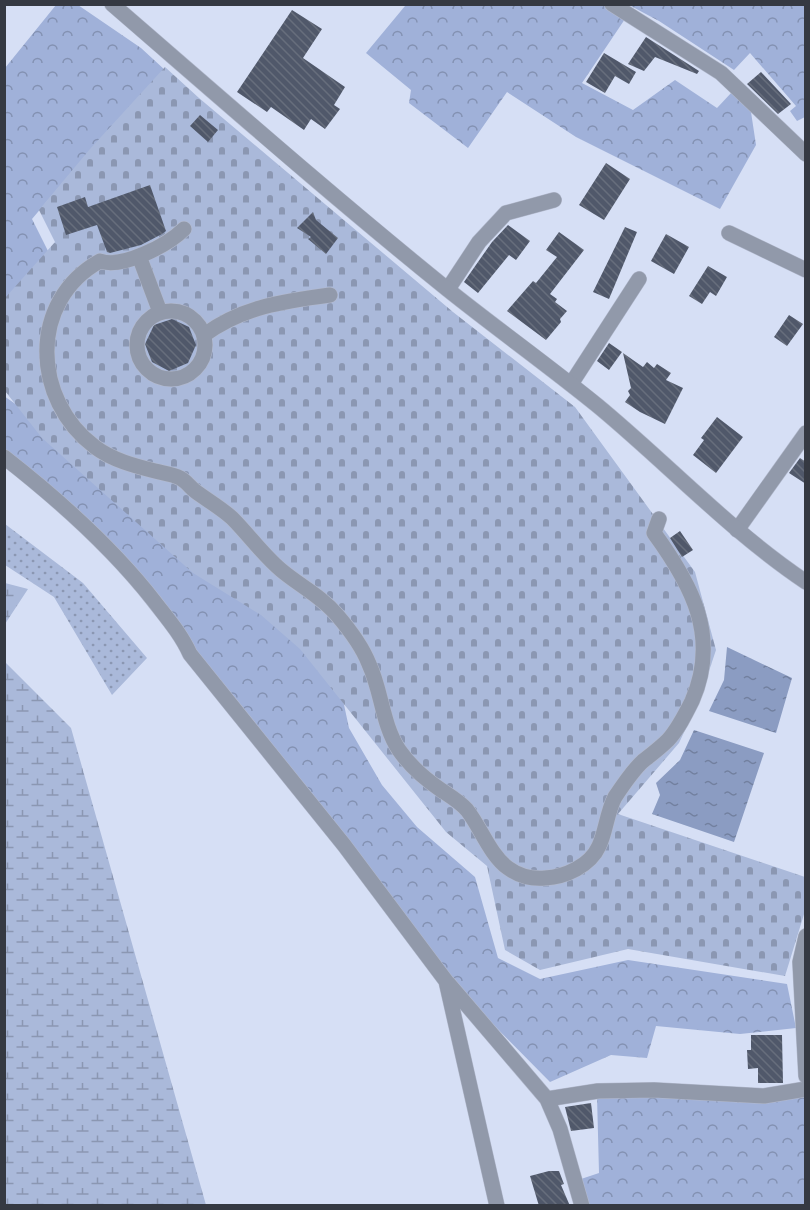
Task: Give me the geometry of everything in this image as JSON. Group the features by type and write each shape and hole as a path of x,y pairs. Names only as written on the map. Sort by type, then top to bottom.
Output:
{"street":[{"path":"112,4 448,289 626,429 737,530 779,564 806,582"},
{"path":"612,4 721,73 806,154"},
{"path":"448,289 479,242 506,213 554,200"},
{"path":"184,229 173,240 140,256 106,263 100,261 84,270 71,282 59,300 49,330 47,361 52,384 68,417 94,446 109,456 180,478 231,518 282,570 324,601 349,630 370,664 388,728 399,749 427,780 465,807 500,861 511,870 525,876 542,879 557,877 573,872 587,862 598,849 614,800 640,763 658,750 673,734 694,696 701,675 703,657 699,613 682,573 654,533 659,519"},
{"path":"729,233 805,268"},
{"path":"140,256 160,312"},
{"path":"571,384 639,279"},
{"path":"204,335 224,322 254,309 287,301 330,295"},
{"path":"160,312 183,313 193,318 204,335 205,350 201,361 185,376 163,379 152,375 138,358 137,336 150,317 160,312"},
{"path":"737,530 806,433"},
{"path":"4,457 92,531 137,579 182,638 190,654 344,845 446,981 547,1099 560,1129 582,1206"},
{"path":"806,936 800,962 806,1076"},
{"path":"446,981 497,1206"},
{"path":"547,1099 598,1091 654,1090 764,1096 806,1089"}],"green space":[{"path":"56,5 78,5 141,48 190,93 87,154 32,219 48,251 5,300 5,68"},
{"path":"403,5 604,5 625,19 582,83 633,110 675,80 717,108 732,92 751,112 756,145 720,209 576,137 507,92 468,148 409,103 411,90 366,53 405,6"},
{"path":"629,5 805,5 805,117 797,121 790,111 796,106 750,53 734,70 659,21"},
{"path":"165,67 453,312 575,407 695,572 716,650 700,698 679,743 618,814 805,877 805,911 785,976 628,949 540,970 505,950 487,866 446,832 300,649 261,615 193,573 42,438 5,391 5,298 55,242 39,210 90,149"},
{"path":"4,396 27,412 337,672 349,728 382,785 417,827 475,877 498,958 540,979 628,960 787,984 796,1028 740,1034 656,1026 647,1058 611,1055 550,1082 456,987 97,528 5,449"},
{"path":"5,524 83,583 147,658 112,695 54,597 5,565"},
{"path":"4,583 28,589 5,624"},
{"path":"5,662 71,728 206,1205 5,1205"},
{"path":"805,1095 805,1205 588,1205 581,1179 599,1173 597,1096 758,1101"}],"water":[{"path":"727,647 792,678 776,733 709,711 724,680"},
{"path":"694,730 764,753 734,842 652,814 660,795 656,783 680,760"}],"building":[{"path":"292,10 322,29 303,58 345,87 334,105 340,109 325,129 311,119 304,130 271,107 267,112 237,92"},
{"path":"646,37 699,71 697,74 655,57 644,71 628,64"},
{"path":"604,53 636,72 629,84 615,76 605,93 586,82"},
{"path":"761,72 791,104 778,114 747,84"},
{"path":"200,115 218,130 208,142 190,126"},
{"path":"606,163 630,179 604,220 579,205"},
{"path":"150,185 166,231 162,234 141,245 110,253 107,252 97,225 66,235 57,207 85,197 88,207"},
{"path":"313,212 316,220 338,238 326,254 308,239 311,237 297,228"},
{"path":"508,225 530,241 516,260 509,255 478,293 464,282 492,242"},
{"path":"625,227 637,232 609,299 593,292"},
{"path":"559,232 584,250 550,294 557,299 555,302 567,311 546,340 507,311 533,281 536,283 557,257 546,250"},
{"path":"666,234 689,247 674,274 651,261"},
{"path":"708,266 727,277 716,296 710,292 702,304 689,296"},
{"path":"789,315 803,324 787,346 774,337"},
{"path":"172,319 189,327 196,345 188,363 169,371 152,362 145,344 154,325"},
{"path":"609,343 622,352 609,370 597,361"},
{"path":"623,353 643,367 647,362 654,368 657,364 671,373 666,380 683,388 665,424 625,402 630,395 628,391 631,388"},
{"path":"717,417 743,437 716,473 693,455 704,440 701,438"},
{"path":"800,458 806,462 806,484 789,473"},
{"path":"680,531 693,550 682,557 670,538"},
{"path":"751,1035 782,1035 783,1083 758,1083 758,1068 748,1069 747,1050 751,1050"},
{"path":"591,1103 594,1128 571,1131 565,1107"},
{"path":"559,1171 564,1184 561,1185 570,1206 539,1206 530,1176"}]}
